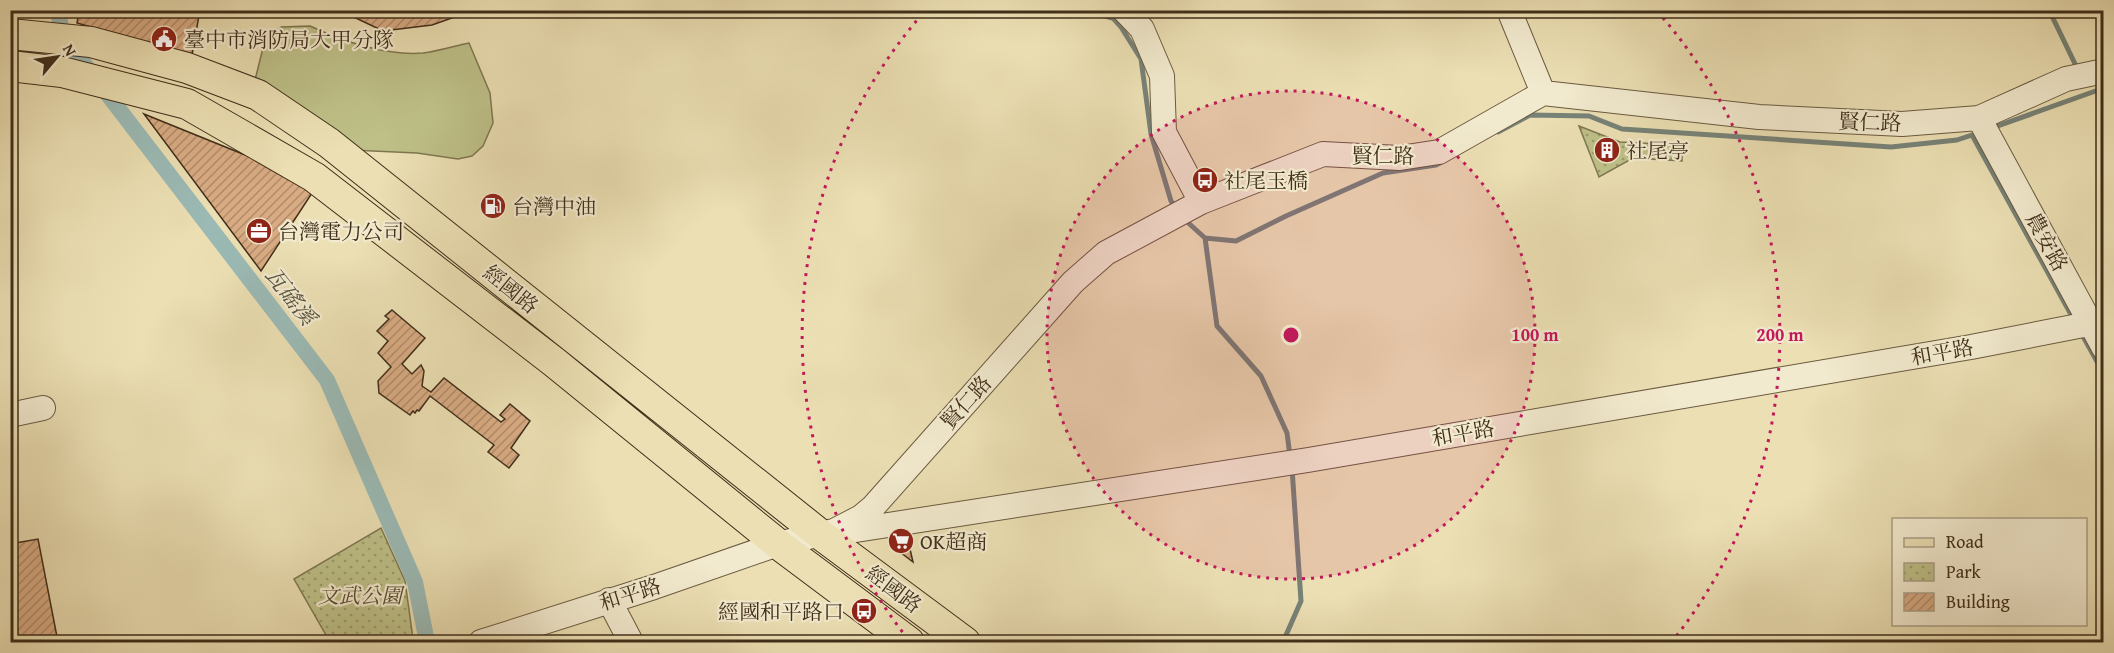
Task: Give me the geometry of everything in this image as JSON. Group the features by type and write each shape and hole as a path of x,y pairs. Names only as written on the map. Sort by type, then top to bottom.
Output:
{"main road":[{"name":"經國路","path":"10,34 50,36 92,42 187,68 258,95 328,143 821,535 965,642"},
{"name":"經國路","path":"10,66 82,77 187,104 314,177 554,362 778,544 909,642"}],"street":[{"path":"1125,10 1142,29 1162,76 1164,132 1201,202"},
{"path":"1509,10 1543,93"},
{"name":"賢仁路","path":"778,544 821,535 846,526 873,507 1088,267 1128,240 1201,202 1323,154 1400,158 1439,152 1543,93 1759,117 1983,126 2066,79 2099,72"},
{"name":"農安路","path":"1983,126 2097,322 2103,348"},
{"name":"和平路","path":"821,535 906,524 1308,460 1971,347 2097,322"},
{"path":"10,415 43,408"},
{"name":"和平路","path":"481,642 654,587 778,544"},
{"path":"609,600 631,642"}],"green space":[{"path":"310,26 351,42 394,52 423,53 469,43 490,93 493,123 483,146 472,156 458,159 417,153 351,150 255,80 266,36 281,27"},
{"path":"1579,126 1620,142 1682,145 1682,161 1633,158 1599,177"},
{"name":"文武公園","path":"381,528 405,581 413,639 402,642 330,642 294,579"}],"building":[{"name":"臺中市消防局大甲分隊","path":"79,10 200,10 192,55 77,23"},
{"path":"339,10 465,10 466,13 432,25 383,31"},
{"path":"10,92 17,92 17,115 10,116"},
{"name":"台灣電力公司","path":"144,114 287,172 314,190 261,271"},
{"name":"社尾亭","path":"1604,143 1610,143 1614,150 1610,157 1604,157 1600,153 1600,147"},
{"path":"392,310 425,338 402,364 412,374 421,365 424,371 422,386 431,392 444,378 501,422 505,419 500,415 510,404 530,421 511,448 519,455 509,468 488,452 494,445 430,396 419,411 415,413 413,411 410,415 379,393 378,381 391,367 378,353 388,341 377,331 389,319 385,316"},
{"name":"OK超商","path":"906,532 913,562 896,549 892,533"},
{"path":"38,539 58,642 10,642 10,544"}],"waterway":[{"name":"瓦磘溪","path":"58,10 62,35 327,380 415,582 427,642"},
{"path":"1085,10 1112,18"},
{"path":"1106,10 1121,27 1141,59 1151,134 1171,201 1177,209"},
{"path":"2049,10 2078,70"},
{"path":"1992,128 2104,88"},
{"path":"1498,132 1530,115 1589,116 1622,129 1891,147 1957,140 1981,132"},
{"path":"1972,135 2074,320"},
{"path":"1205,238 1236,241 1383,173 1436,165 1442,162"},
{"path":"1184,219 1205,238 1217,326 1261,376 1287,433 1290,456"},
{"path":"2080,331 2104,374"},
{"path":"1283,642 1301,601 1292,468"}],"place":[{"name":"臺中市消防局大甲分隊","path":"164,39"},
{"name":"社尾亭","path":"1607,150"},
{"name":"社尾玉橋","path":"1205,180"},
{"name":"台灣中油","path":"493,206"},
{"name":"台灣電力公司","path":"259,231"},
{"name":"OK超商","path":"901,541"},
{"name":"經國和平路口","path":"864,611"}]}
